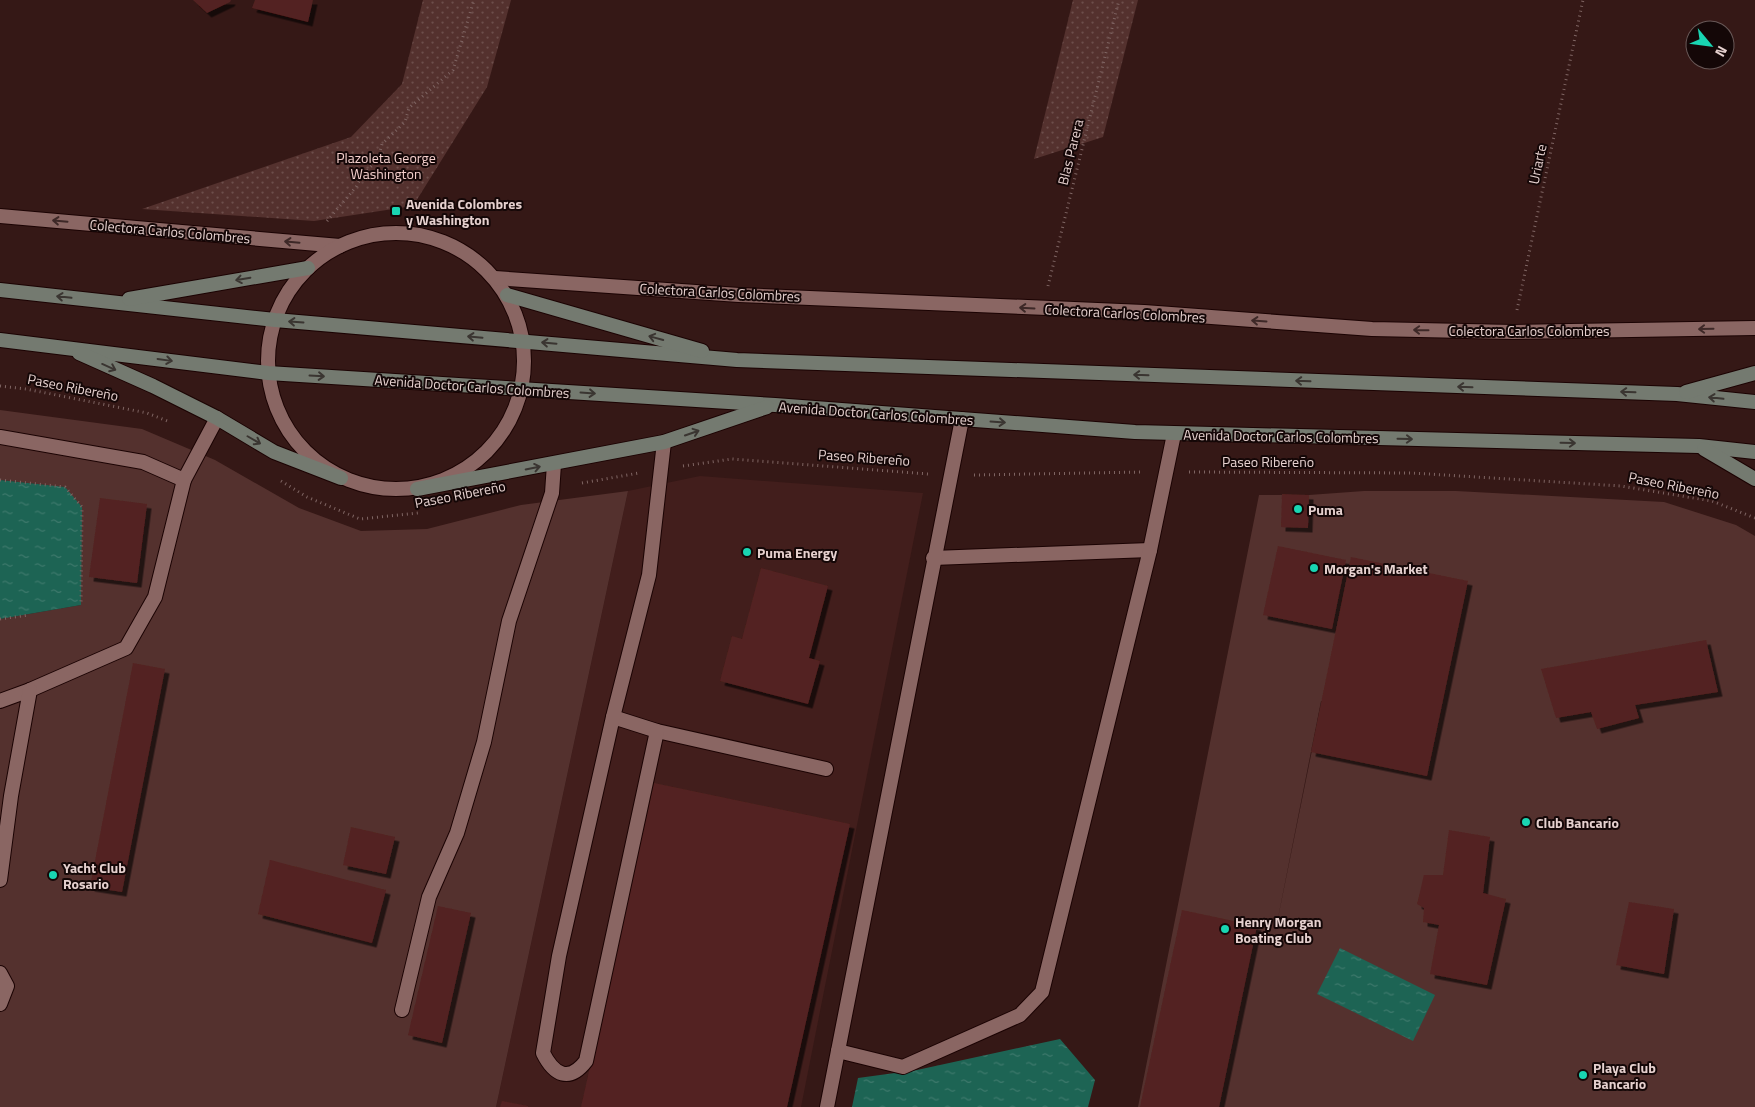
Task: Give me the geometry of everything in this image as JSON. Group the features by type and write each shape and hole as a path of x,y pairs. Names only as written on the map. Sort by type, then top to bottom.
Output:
{"main road":[{"path":"113,302 308,268"},
{"path":"0,290 275,320 736,360 1677,394 1755,402"},
{"path":"507,295 736,360"},
{"name":"Avenida Doctor Carlos Colombres","path":"0,340 65,346 268,373 775,405 1174,434 1699,446 1755,452"},
{"path":"65,346 153,386 216,418 274,452 341,478"},
{"path":"1677,394 1755,373"},
{"path":"416,489 664,442 775,405"},
{"path":"1699,446 1755,479"}],"street":[{"name":"Colectora Carlos Colombres","path":"0,216 340,246"},
{"path":"392,233 430,237 466,253 495,278 507,295 517,318 524,342 522,388 501,436 464,471 416,489 378,489 341,478 305,453 280,416 268,373 275,320 288,292 308,268 340,246 366,237 392,233"},
{"name":"Colectora Carlos Colombres","path":"495,278 739,294 1144,312 1372,329 1512,332 1755,328"},
{"path":"0,701 126,648 155,597 184,480 216,418"},
{"path":"827,1107 933,558 962,419"},
{"path":"838,1051 903,1067 1020,1015 1042,992 1150,550 1174,434"},
{"path":"0,437 143,462 184,480"},
{"path":"657,731 586,1061 578,1071 569,1074 560,1072 550,1067 543,1053 559,956 613,717 649,575 664,442"},
{"path":"402,1010 429,897 457,833 484,742 509,620 553,488 554,464"},
{"path":"933,558 1150,550"},
{"path":"0,880 6,796 30,690"},
{"path":"613,717 657,731 826,769"},
{"path":"0,973 7,986 0,1004"}],"path":[{"path":"327,221 356,187 362,176 378,159 382,144 405,122 408,108 453,70 474,0"},
{"name":"Blas Parera","path":"1043,309 1119,0"},
{"name":"Uriarte","path":"1512,332 1583,0"},
{"name":"Paseo Ribereño","path":"0,386 26,389 147,412 173,423"},
{"name":"Paseo Ribereño","path":"553,488 732,459 950,475 1166,471 1412,473 1621,486 1712,501 1755,518"},
{"name":"Paseo Ribereño","path":"275,477 307,497 360,519 420,512"},
{"path":"0,480 65,487 82,507 81,605"},
{"path":"0,619 29,615"}],"shaded area":[{"path":"700,476 923,493 801,1107 496,1107 628,491"}],"green space":[{"name":"Plazoleta George Washington","path":"423,0 511,0 487,87 413,206 314,221 142,209 351,137 402,84"},
{"path":"1073,0 1138,0 1103,137 1034,159"},
{"path":"0,410 142,429 215,460 299,508 361,531 427,529 521,505 628,491 496,1107 0,1107 0,619 81,605 81,577 65,487 0,480"},
{"name":"Club Bancario","path":"1364,491 1456,491 1664,502 1736,525 1755,536 1755,1107 1138,1107 1259,495 1309,495","holes":["1321,701 1322,701 1274,938"]}],"water":[{"path":"0,480 65,487 82,507 81,605 0,619"},
{"path":"1340,948 1435,995 1413,1041 1317,994"},
{"path":"1060,1039 1095,1080 1088,1107 852,1107 858,1078 917,1070"}],"building":[{"path":"193,0 231,0 207,13"},
{"path":"255,0 313,0 308,22 252,8"},
{"path":"1282,494 1309,495 1308,528 1281,527"},
{"path":"100,498 147,504 137,583 89,577"},
{"path":"1278,546 1346,560 1332,629 1263,615"},
{"path":"1351,557 1468,581 1427,776 1311,752"},
{"path":"761,568 828,586 809,658 820,661 808,704 720,681 732,636 742,639"},
{"path":"1706,640 1718,692 1635,705 1639,718 1597,729 1591,712 1556,718 1541,669"},
{"path":"133,663 165,669 122,892 90,887"},
{"path":"654,783 850,824 787,1107 581,1107"},
{"path":"351,827 395,837 386,874 343,865"},
{"path":"1449,830 1490,837 1483,893 1506,899 1487,985 1430,974 1439,925 1423,922 1424,908 1417,904 1424,875 1443,875"},
{"path":"270,860 386,890 372,943 258,914"},
{"path":"1629,902 1674,909 1664,974 1616,965"},
{"path":"438,906 471,913 442,1043 408,1035"},
{"path":"1182,910 1257,926 1219,1107 1140,1107"},
{"path":"502,1101 528,1106 528,1107 500,1107"}],"place":[{"name":"Avenida Colombres y Washington","path":"396,211"},
{"name":"Puma","path":"1298,509"},
{"name":"Puma Energy","path":"747,552"},
{"name":"Morgan's Market","path":"1314,568"},
{"name":"Club Bancario","path":"1526,822"},
{"name":"Yacht Club Rosario","path":"53,875"},
{"name":"Henry Morgan Boating Club","path":"1225,929"},
{"name":"Playa Club Bancario","path":"1583,1075"}]}
